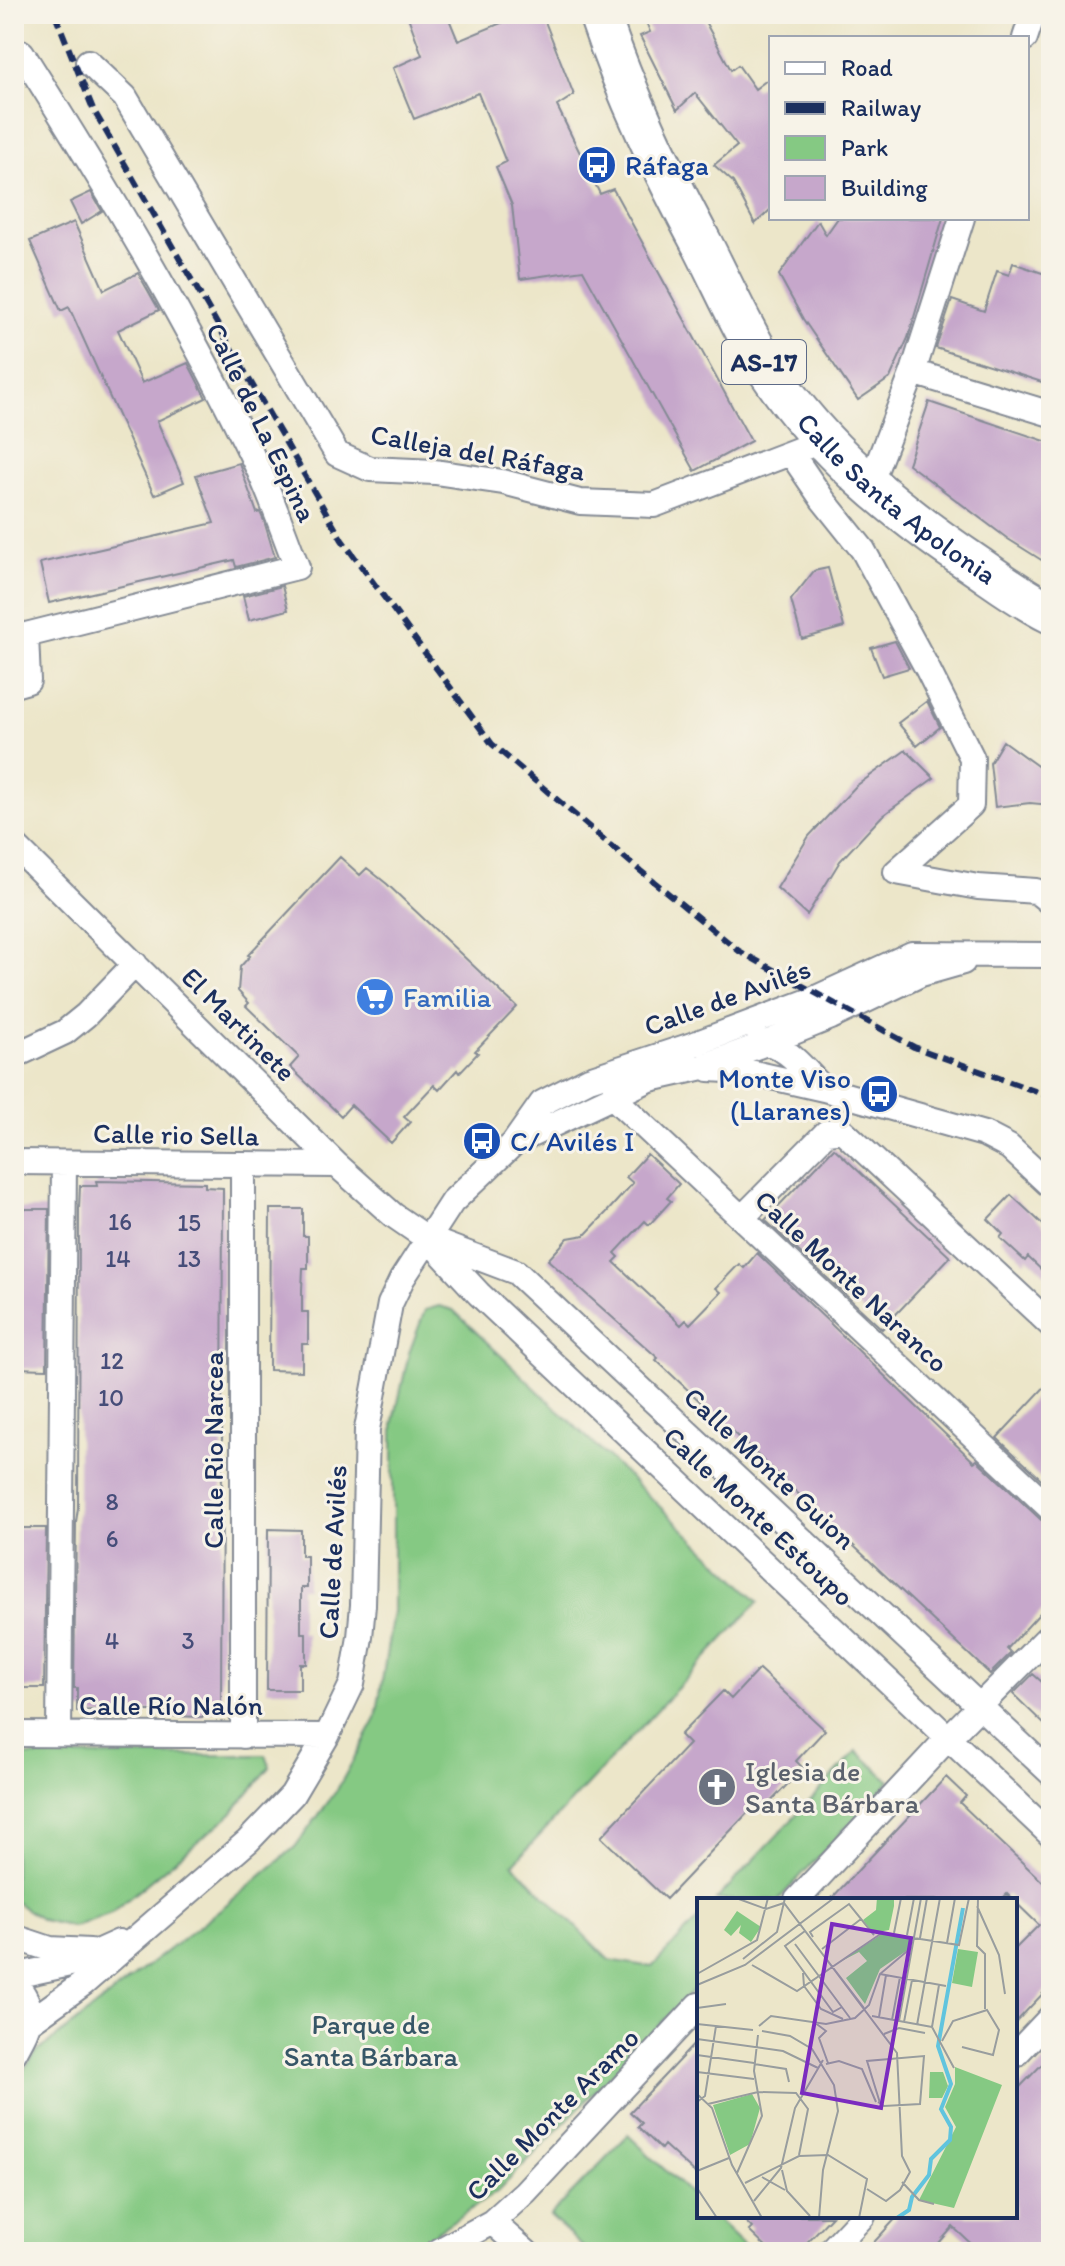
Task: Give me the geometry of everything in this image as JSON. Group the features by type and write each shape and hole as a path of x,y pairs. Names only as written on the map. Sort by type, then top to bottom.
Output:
{"main road":[{"name":"Calle Santa Apolonia","path":"599,14 618,70 676,197 808,446 869,487 934,537 1051,613"}],"street":[{"path":"1026,36 1033,14"},
{"path":"18,51 56,68"},
{"name":"Calle de La Espina","path":"14,685 28,681 26,635 297,567 257,467 190,338 103,181 18,51"},
{"name":"Calleja del Ráfaga","path":"88,62 125,97 337,454 370,469 435,472 503,482 580,502 654,505 808,446"},
{"path":"869,487 913,372 961,220"},
{"path":"913,372 1051,414"},
{"path":"808,446 823,500 863,550 972,758 971,805 896,872 978,887 1036,891 1051,903"},
{"name":"El Martinete","path":"14,845 337,1165 393,1215 428,1239"},
{"name":"Calle de Avilés","path":"513,1144 912,954 1051,955"},
{"name":"Calle de Avilés","path":"31,2021 84,1983 248,1841 292,1795 327,1736 352,1684 360,1637 367,1429 390,1304 402,1279 452,1202 513,1144 542,1103 589,1079 769,1042 831,1017 921,974 984,956"},
{"path":"14,1056 65,1032 86,1015 135,964"},
{"path":"785,1081 772,1064 769,1042 814,999"},
{"path":"816,1081 809,1042 831,1017"},
{"path":"769,1042 784,1051 816,1081"},
{"path":"696,1056 785,1081 816,1081 984,1134 1009,1147 1051,1186"},
{"name":"Calle Monte Naranco","path":"612,1096 1051,1509"},
{"path":"742,1218 827,1132 842,1130 1051,1325"},
{"name":"Calle rio Sella","path":"14,1162 337,1165"},
{"path":"59,1734 64,1163"},
{"name":"Calle Rio Narcea","path":"243,1164 243,1736"},
{"name":"Calle Monte Guion","path":"428,1239 516,1272 1051,1773"},
{"name":"Calle Monte Estoupo","path":"428,1239 479,1294 1051,1835"},
{"path":"799,1898 949,1737 1051,1634"},
{"name":"Calle Río Nalón","path":"14,1734 327,1736"},
{"name":"Calle de Avilés","path":"14,1976 70,1964 146,1928"},
{"name":"Calle de Avilés","path":"14,1937 50,1949 100,1951"},
{"path":"14,1982 26,1996 31,2021 14,2053"},
{"name":"Calle Monte Aramo","path":"437,2252 492,2222 525,2192 697,2007"},
{"path":"1017,2053 1051,2017"},
{"path":"829,2252 861,2218"},
{"path":"492,2222 526,2252"}],"green space":[{"name":"Parque de Santa Bárbara","path":"439,1306 453,1310 759,1601 513,1864 609,1960 652,1967 697,1920 697,1986 498,2191 406,2252 21,2252 14,2243 14,2083 36,2053 295,1847 337,1790 376,1719 393,1612 393,1425 409,1353 425,1310"},
{"path":"857,1751 890,1781 780,1898 718,1898"},
{"path":"266,1755 270,1767 232,1813 111,1913 73,1927 42,1920 14,1901 14,1756"},
{"path":"628,2135 697,2200 697,2218 715,2218 751,2252 588,2252 550,2216"}],"building":[{"path":"407,14 447,14 458,41 523,14 542,14 574,95 557,106 600,194 613,189 751,441 695,471 583,270 520,279 512,205 496,167 506,162 478,93 414,119 393,68 422,55"},
{"path":"643,14 701,14 731,70 738,65 755,89 769,78 769,211 755,224 733,182 714,165 737,146 695,93 677,110 640,36 650,32"},
{"path":"91,192 102,211 81,224 70,202"},
{"path":"837,220 942,220 908,338 890,378 858,400 803,319 779,275 818,221 826,235"},
{"path":"74,222 104,290 138,273 159,310 118,330 142,383 188,363 206,398 157,421 184,482 154,495 69,307 61,311 30,241"},
{"path":"1013,263 1051,276 1051,322 1044,343 1051,345 1051,385 936,348 952,300 984,311 997,271 1009,275"},
{"path":"929,402 1051,443 1051,566 1008,539 908,464"},
{"path":"239,463 257,513 260,512 264,521 275,557 236,567 234,560 49,603 40,563 214,523 196,475"},
{"path":"828,568 844,627 802,639 791,600 814,571"},
{"path":"282,586 288,610 249,620 243,596"},
{"path":"895,641 909,668 882,676 871,648"},
{"path":"927,701 940,727 917,746 898,723"},
{"path":"1003,741 1051,776 1051,805 1030,803 995,807 990,763"},
{"path":"906,750 934,778 882,816 840,861 807,915 777,888 809,836 856,786"},
{"name":"Familia","path":"340,857 360,875 367,868 387,884 517,1007 475,1051 478,1053 459,1073 457,1070 439,1090 434,1085 404,1117 410,1122 391,1143 351,1105 341,1116 290,1067 299,1057 246,1006 249,1003 238,991 240,967 248,955"},
{"path":"834,1148 950,1257 882,1329 765,1220"},
{"path":"647,1154 679,1184 667,1198 671,1201 649,1225 645,1221 615,1253 619,1257 614,1262 681,1325 686,1320 690,1324 721,1292 716,1288 739,1264 744,1268 757,1253 974,1462 977,1460 1041,1520 1051,1524 1051,1601 1007,1649 1011,1653 990,1674 656,1360 658,1358 548,1260 568,1238 585,1235 606,1213 633,1183 626,1177"},
{"path":"96,1181 205,1183 205,1187 223,1188 221,1710 203,1711 203,1717 171,1716 171,1711 127,1711 127,1716 94,1716 94,1710 77,1711 77,1688 74,1688 79,1209 80,1186 97,1186"},
{"path":"1011,1195 1051,1232 1051,1279 1028,1257 1025,1261 1000,1238 1003,1234 988,1219"},
{"path":"14,1209 49,1209 47,1369 14,1368"},
{"path":"270,1209 303,1209 303,1236 308,1236 308,1268 303,1268 302,1312 308,1312 308,1344 302,1344 302,1371 269,1370"},
{"path":"1051,1380 1051,1488 997,1438"},
{"path":"14,1528 46,1528 44,1688 14,1688"},
{"path":"268,1529 301,1530 301,1556 307,1556 307,1588 301,1588 301,1633 306,1633 306,1664 300,1664 300,1690 267,1690"},
{"name":"Iglesia de Santa Bárbara","path":"759,1669 825,1730 796,1761 803,1768 761,1812 754,1806 666,1899 601,1837 689,1744 680,1735 723,1691 731,1699"},
{"path":"1033,1674 1051,1690 1051,1731 1013,1694"},
{"path":"946,1777 966,1796 960,1803 1051,1890 1051,1985 1017,2021 1017,1947 1039,1925 1017,1904 1017,1898 1007,1894 1003,1898 832,1898"},
{"path":"697,2041 697,2175 664,2145 661,2149 638,2127 642,2123 630,2112"},
{"path":"1051,2055 1051,2252 980,2252 953,2227 931,2252 865,2252 896,2218 1017,2218 1017,2090"},
{"path":"742,2218 830,2218 798,2252 771,2252 749,2231 752,2228"}],"railway":[{"path":"55,14 93,109 342,540 492,744 739,951 914,1047 1051,1097"}],"place":[{"name":"Ráfaga","path":"597,165"},
{"name":"Familia","path":"375,997"},
{"name":"Monte Viso (Llaranes)","path":"879,1094"},
{"name":"C/ Avilés I","path":"482,1141"},
{"name":"Iglesia de Santa Bárbara","path":"717,1787"}]}
